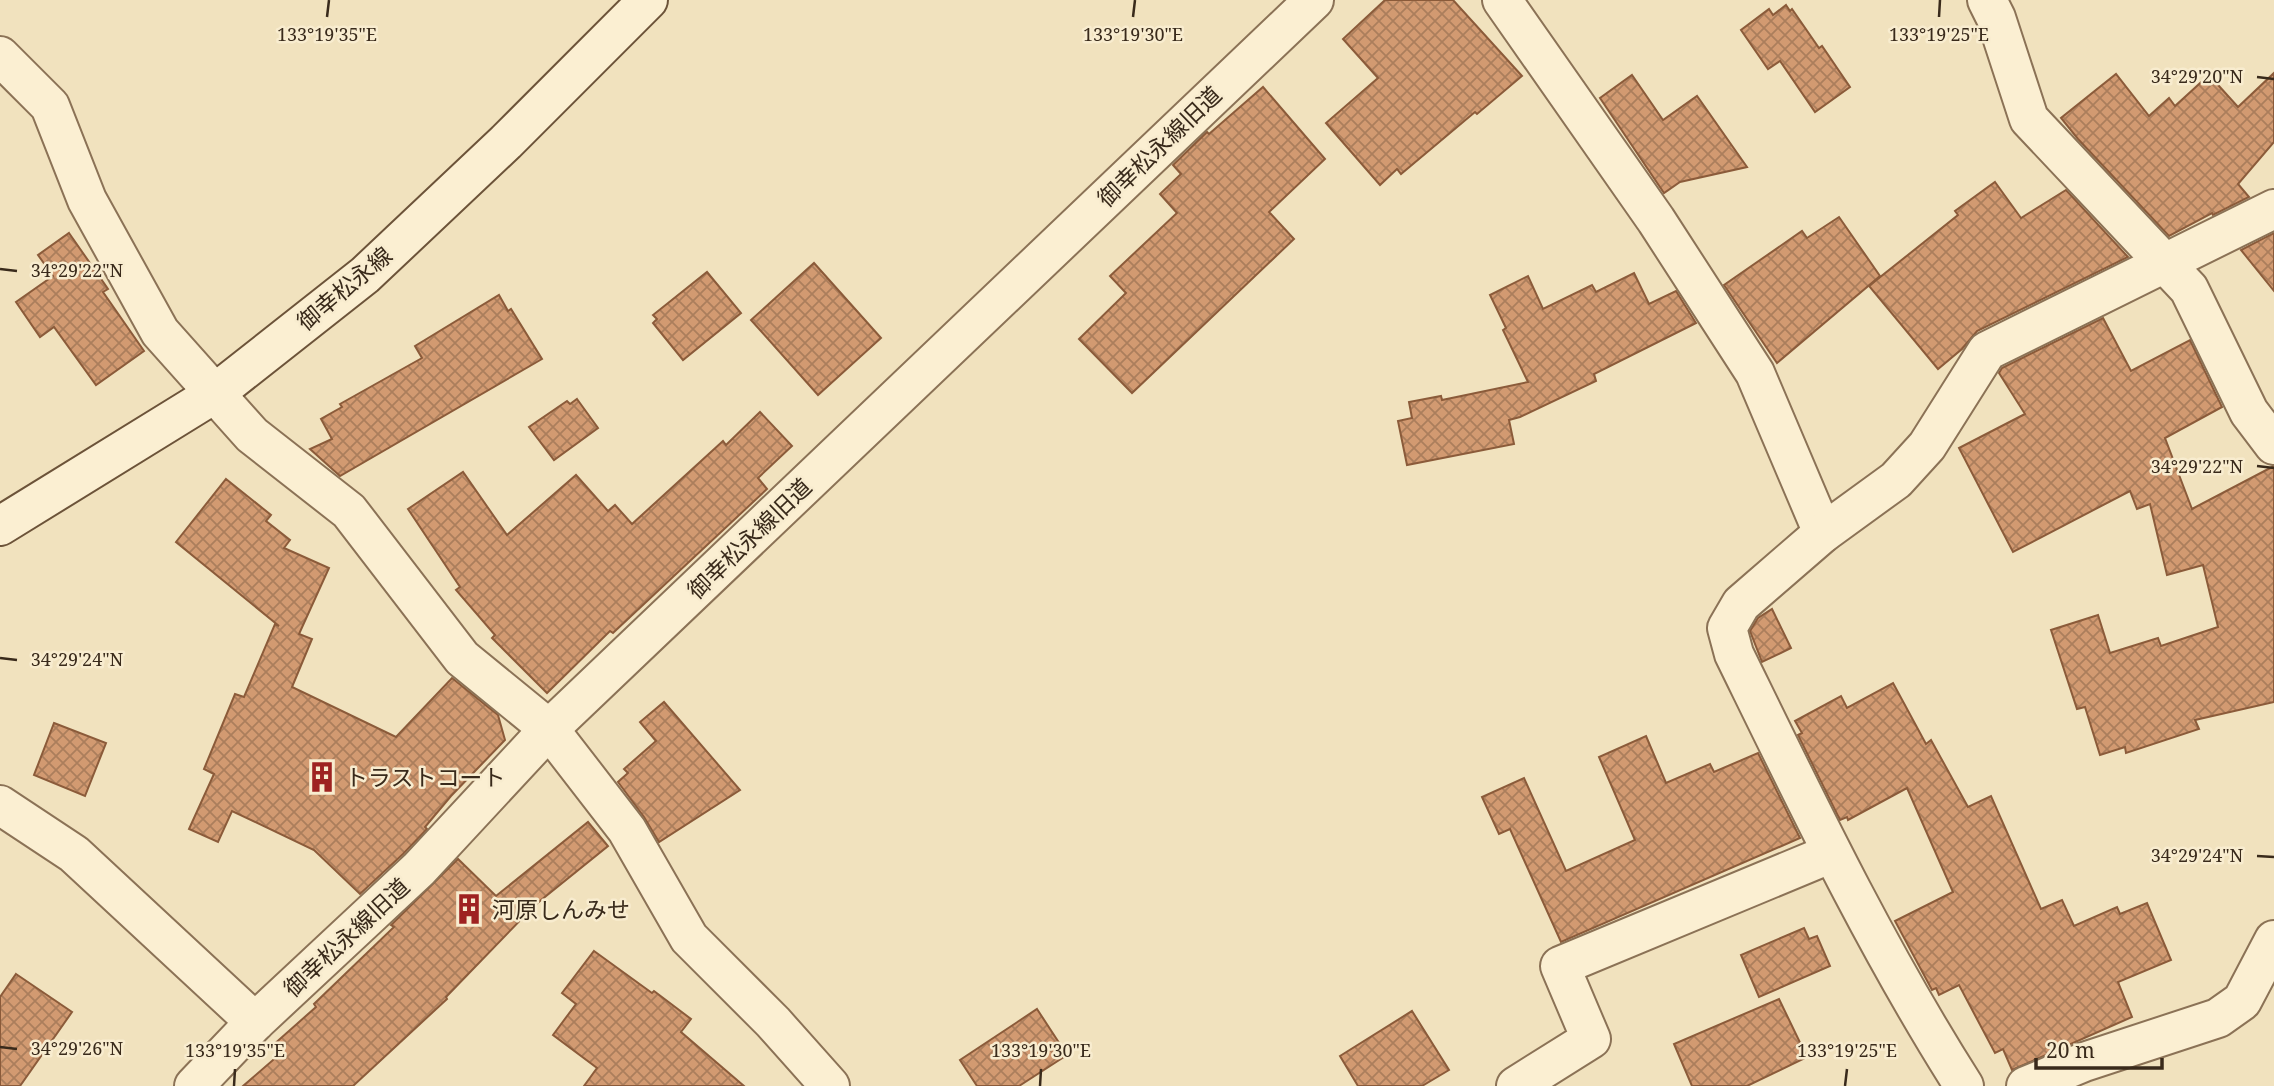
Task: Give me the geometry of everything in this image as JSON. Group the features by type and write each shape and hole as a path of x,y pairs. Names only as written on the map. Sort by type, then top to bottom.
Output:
{"street":[{"name":"御幸松永線","path":"0,526 214,394 365,275 506,142 649,0"},
{"name":"御幸松永線旧道","path":"194,1086 255,1022 419,869 549,729 1314,0"},
{"path":"1502,0 1656,220 1755,373 1822,533"},
{"path":"1987,0 1996,18 2029,119 2189,289 2249,412 2274,445"},
{"path":"0,56 50,106 88,200 160,332 252,435 349,511 462,658 549,729 627,830 689,938 773,1022 830,1086"},
{"path":"1964,1086 1924,1022 1832,853 1734,654 1727,628 1741,604 1822,533 1896,480 1927,446 1987,351 2274,209"},
{"path":"0,805 74,854 255,1022"},
{"path":"1516,1086 1591,1039 1560,966 1832,853"},
{"path":"2026,1086 2084,1062 2218,1018 2242,1001 2274,940"}],"building":[{"path":"1385,0 1453,0 1522,76 1401,174 1397,169 1380,185 1326,123 1378,78 1343,39"},
{"path":"1786,5 1790,11 1792,9 1819,48 1822,46 1850,87 1815,112 1780,61 1768,69 1741,30 1769,9 1773,15"},
{"path":"2274,73 2274,142 2238,184 2249,197 2169,236 2061,118 2116,74 2149,116 2169,98 2175,106 2209,75 2238,107"},
{"path":"1632,75 1663,120 1697,96 1747,167 1680,182 1664,193 1600,98"},
{"path":"1263,87 1325,159 1269,212 1294,239 1132,393 1079,339 1126,293 1110,276 1177,213 1160,194 1181,174 1173,165 1207,132 1209,134"},
{"path":"1995,182 2021,218 2066,190 2128,257 1977,331 1962,349 1938,369 1869,286 1958,215 1955,211"},
{"path":"1839,217 1880,276 1777,363 1724,285 1802,231 1807,238"},
{"path":"69,233 108,289 103,292 144,351 96,385 54,327 40,337 16,302 53,276 38,255"},
{"path":"2274,233 2274,291 2241,250"},
{"path":"814,263 881,338 818,395 751,320"},
{"path":"707,272 741,313 683,360 653,323 657,319 653,315"},
{"path":"1634,273 1649,304 1676,291 1696,323 1594,374 1596,381 1509,420 1514,444 1407,465 1398,421 1412,418 1409,402 1441,396 1442,400 1528,382 1490,295 1528,276 1543,309 1592,285 1596,292"},
{"path":"499,295 508,311 511,309 542,359 340,476 310,449 332,439 321,419 342,407 340,404 422,358 415,346"},
{"path":"2103,318 2131,371 2190,340 2222,407 2165,438 2192,509 2274,466 2274,702 2195,720 2199,729 2126,753 2125,747 2100,755 2085,707 2077,709 2051,630 2098,615 2110,653 2158,638 2161,646 2218,627 2203,565 2167,575 2150,504 2137,509 2130,491 2013,552 1959,448 2025,414 1999,373 2002,368"},
{"path":"577,399 598,428 554,460 529,427 567,401 570,404"},
{"path":"760,412 792,446 758,478 767,489 613,633 610,631 547,693 492,638 495,635 456,590 460,587 408,509 463,472 507,535 576,475 608,511 615,505 632,524 723,441 726,445"},
{"path":"226,479 271,515 266,521 290,540 284,548 329,568 299,634 312,639 292,687 396,737 452,678 498,715 505,740 451,796 425,827 427,829 360,894 314,850 232,811 218,842 189,829 214,774 204,769 235,694 244,697 275,624 279,626 176,542"},
{"path":"1772,609 1791,648 1762,662 1750,631 1758,618"},
{"path":"1893,683 1926,744 1931,740 1968,807 1991,796 2041,909 2062,900 2074,926 2117,907 2120,914 2147,903 2171,960 2118,982 2132,1017 2012,1070 2003,1049 1995,1053 1959,985 1939,995 1936,988 1932,990 1895,921 1953,892 1907,788 1848,820 1847,817 1840,820 1798,735 1802,733 1795,721 1841,696 1847,708"},
{"path":"664,702 740,790 659,842 618,782 628,773 624,769 656,741 640,722"},
{"path":"54,723 106,743 85,796 34,775"},
{"path":"1646,736 1666,783 1710,764 1714,772 1758,753 1800,838 1561,942 1510,829 1499,834 1482,797 1524,778 1566,871 1635,840 1599,757"},
{"path":"588,822 608,846 535,905 447,999 353,1086 243,1086 280,1054 272,1046 316,1007 314,1004 394,927 391,925 458,859 496,896"},
{"path":"1804,928 1809,939 1817,936 1830,966 1759,997 1741,955"},
{"path":"594,951 691,1019 681,1032 744,1086 584,1086 597,1068 553,1035 576,1004 562,993"},
{"path":"16,974 72,1012 20,1086 0,1086 0,997"},
{"path":"1779,999 1807,1057 1747,1086 1692,1086 1674,1044"},
{"path":"1037,1009 1067,1055 1019,1086 977,1086 960,1060"},
{"path":"1412,1011 1449,1070 1422,1086 1358,1086 1340,1056"}],"place":[{"name":"トラストコート","path":"322,777"},
{"name":"河原しんみせ","path":"469,909"}]}
